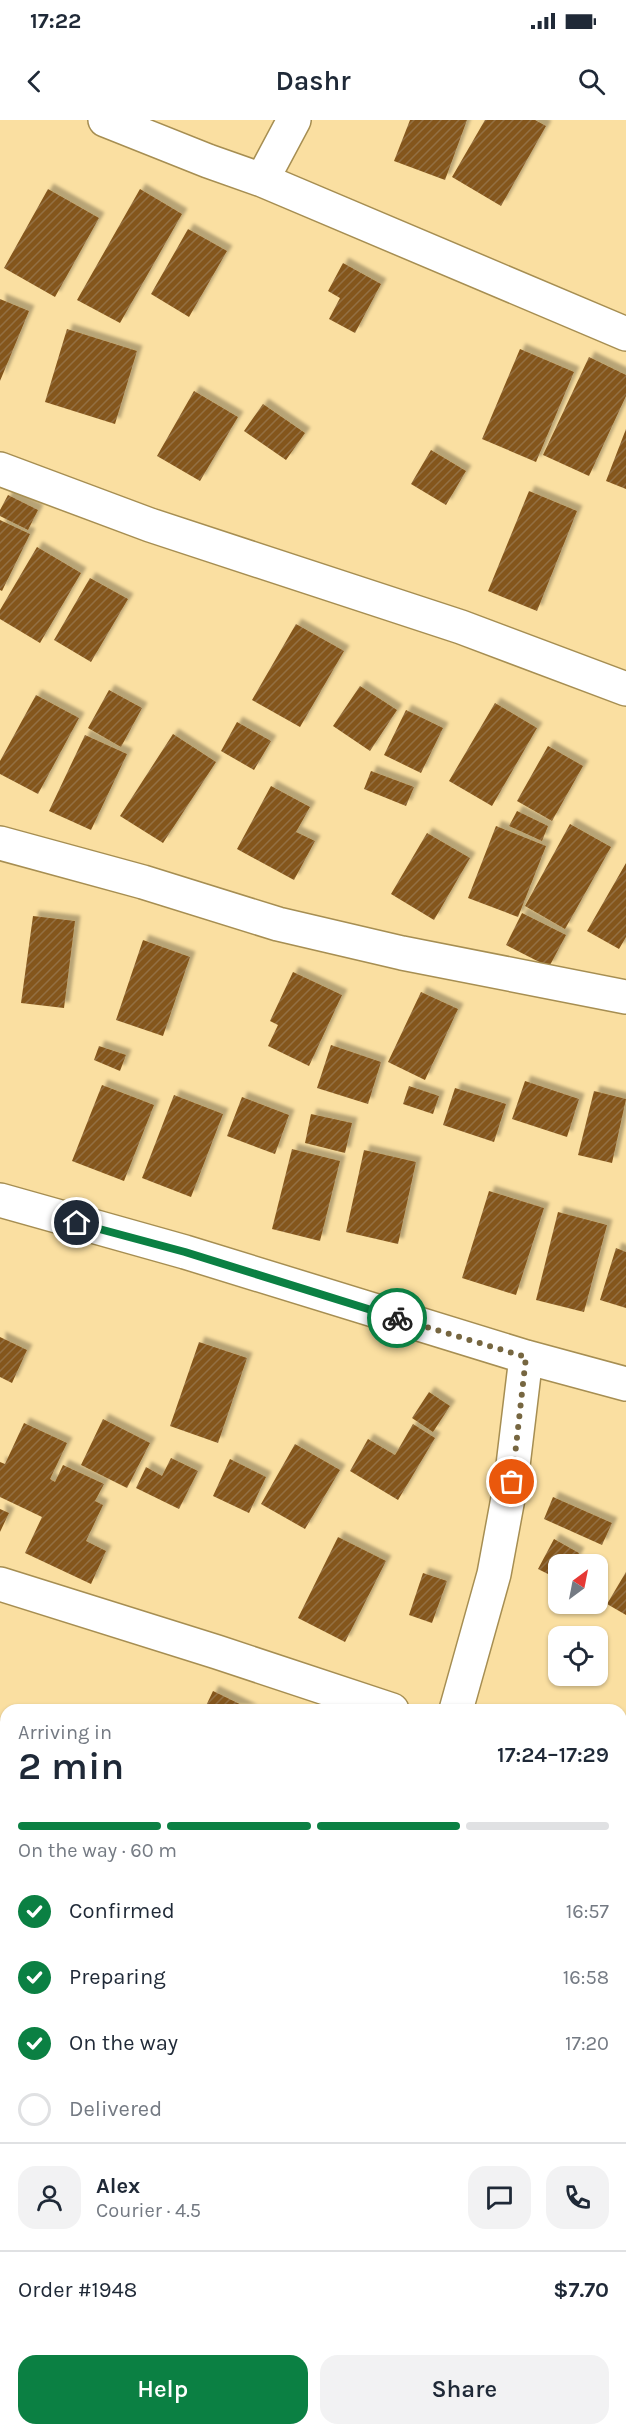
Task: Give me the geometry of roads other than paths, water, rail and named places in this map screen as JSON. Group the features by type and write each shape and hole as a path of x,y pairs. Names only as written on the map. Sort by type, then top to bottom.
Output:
{"street":[{"path":"105,120 262,180 626,334"},
{"path":"262,180 294,120"},
{"path":"0,469 150,525 460,627 626,689"},
{"path":"0,843 143,882 278,924 402,953 626,997"},
{"path":"0,1200 185,1252 526,1357 626,1384"},
{"path":"458,1704 494,1574 512,1482 526,1357"},
{"path":"0,1584 374,1704"}]}
